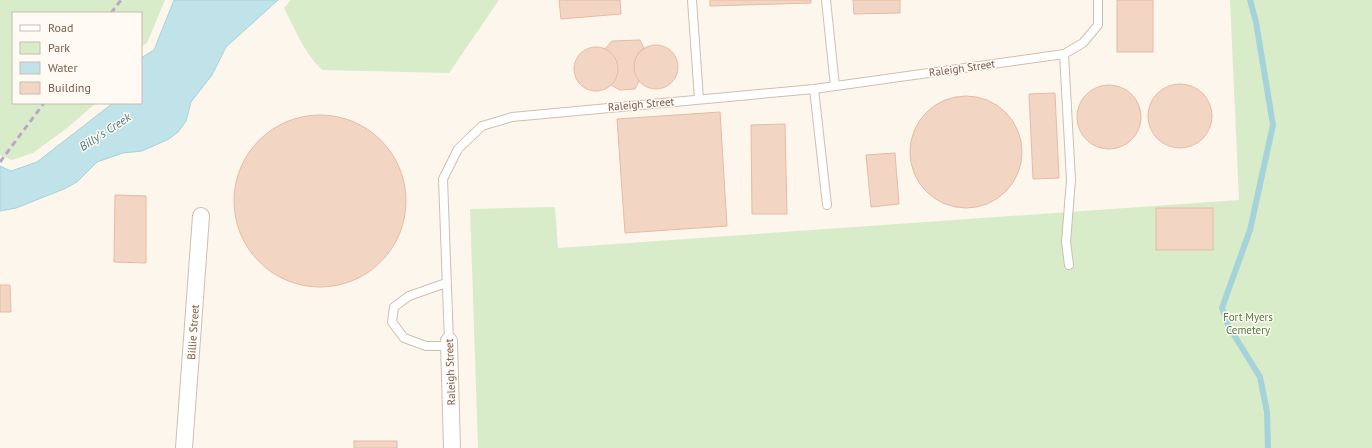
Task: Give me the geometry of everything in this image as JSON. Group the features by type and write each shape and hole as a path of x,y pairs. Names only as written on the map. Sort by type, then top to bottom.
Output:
{"street":[{"name":"Billie Street","path":"184,448 201,216"},
{"name":"Raleigh Street","path":"449,344 452,448"}],"lane":[{"path":"692,0 699,99"},
{"path":"826,0 835,86"},
{"name":"Raleigh Street","path":"449,344 443,179 458,149 482,126 512,117 814,89 1064,54 1083,43 1098,25 1098,0"},
{"path":"1064,54 1071,180 1066,242 1069,265"},
{"path":"814,89 827,205"},
{"path":"446,283 409,296 394,307 392,322 404,338 426,346 449,344"}],"green space":[{"path":"0,0 165,0 147,43 142,46 142,12 12,12 12,104 95,104 67,128 33,153 12,160 0,155"},
{"path":"291,0 499,0 449,73 322,70 305,48 284,8"},
{"name":"Fort Myers Cemetery","path":"1230,0 1372,0 1372,448 478,448 470,209 555,207 558,248 1239,200"}],"water":[{"name":"Billy's Creek","path":"174,0 278,0 226,47 212,75 191,102 186,121 178,132 169,139 142,151 123,153 97,162 77,182 64,189 16,208 0,211 0,166 11,171 37,162 112,104 142,104 142,57 154,50"}],"building":[{"path":"559,0 620,0 621,14 561,19"},
{"path":"710,0 811,0 811,3 710,6"},
{"path":"853,0 900,0 900,13 854,14"},
{"path":"1117,0 1153,0 1153,52 1117,52"},
{"path":"640,40 644,48 638,53 634,67 639,81 635,89 620,90 611,85 618,72 615,58 605,49 612,41"},
{"path":"656,45 668,49 674,55 678,67 674,79 668,85 656,89 644,85 638,79 634,67 638,55 644,49"},
{"path":"596,47 608,51 614,57 618,69 614,81 608,87 596,91 584,87 578,81 574,69 578,57 584,51"},
{"path":"1180,84 1192,86 1203,93 1210,104 1212,116 1210,128 1203,139 1192,146 1180,148 1168,146 1157,139 1150,128 1148,116 1150,104 1157,93 1168,86"},
{"path":"1109,85 1127,90 1132,94 1136,99 1141,117 1136,135 1132,140 1127,144 1109,149 1091,144 1086,140 1082,135 1077,117 1082,99 1086,94 1091,90"},
{"path":"1055,93 1059,178 1033,179 1029,94"},
{"path":"966,96 987,100 1006,112 1018,131 1022,152 1018,173 1006,192 987,204 966,208 945,204 926,192 914,173 910,152 914,131 926,112 945,100"},
{"path":"720,112 727,226 625,233 617,119"},
{"path":"312,115 328,115 345,118 361,125 375,134 387,146 396,160 403,176 406,201 405,218 400,234 387,256 375,268 361,277 345,284 328,287 312,287 295,284 279,277 265,268 253,256 244,242 237,226 234,209 234,193 237,176 244,160 253,146 265,134 279,125 295,118"},
{"path":"785,124 787,214 752,214 751,125"},
{"path":"895,153 899,204 871,207 866,155"},
{"path":"115,195 146,196 146,263 114,262"},
{"path":"1156,208 1213,208 1213,250 1156,250"},
{"path":"0,285 10,285 11,312 0,312"},
{"path":"354,441 397,441 397,448 354,448"}],"waterway":[{"path":"1250,0 1256,22 1273,125 1250,230 1222,308 1229,327 1260,377 1267,412 1268,448"}],"railway":[{"path":"112,12 121,0"},
{"path":"0,162 43,104"}]}
